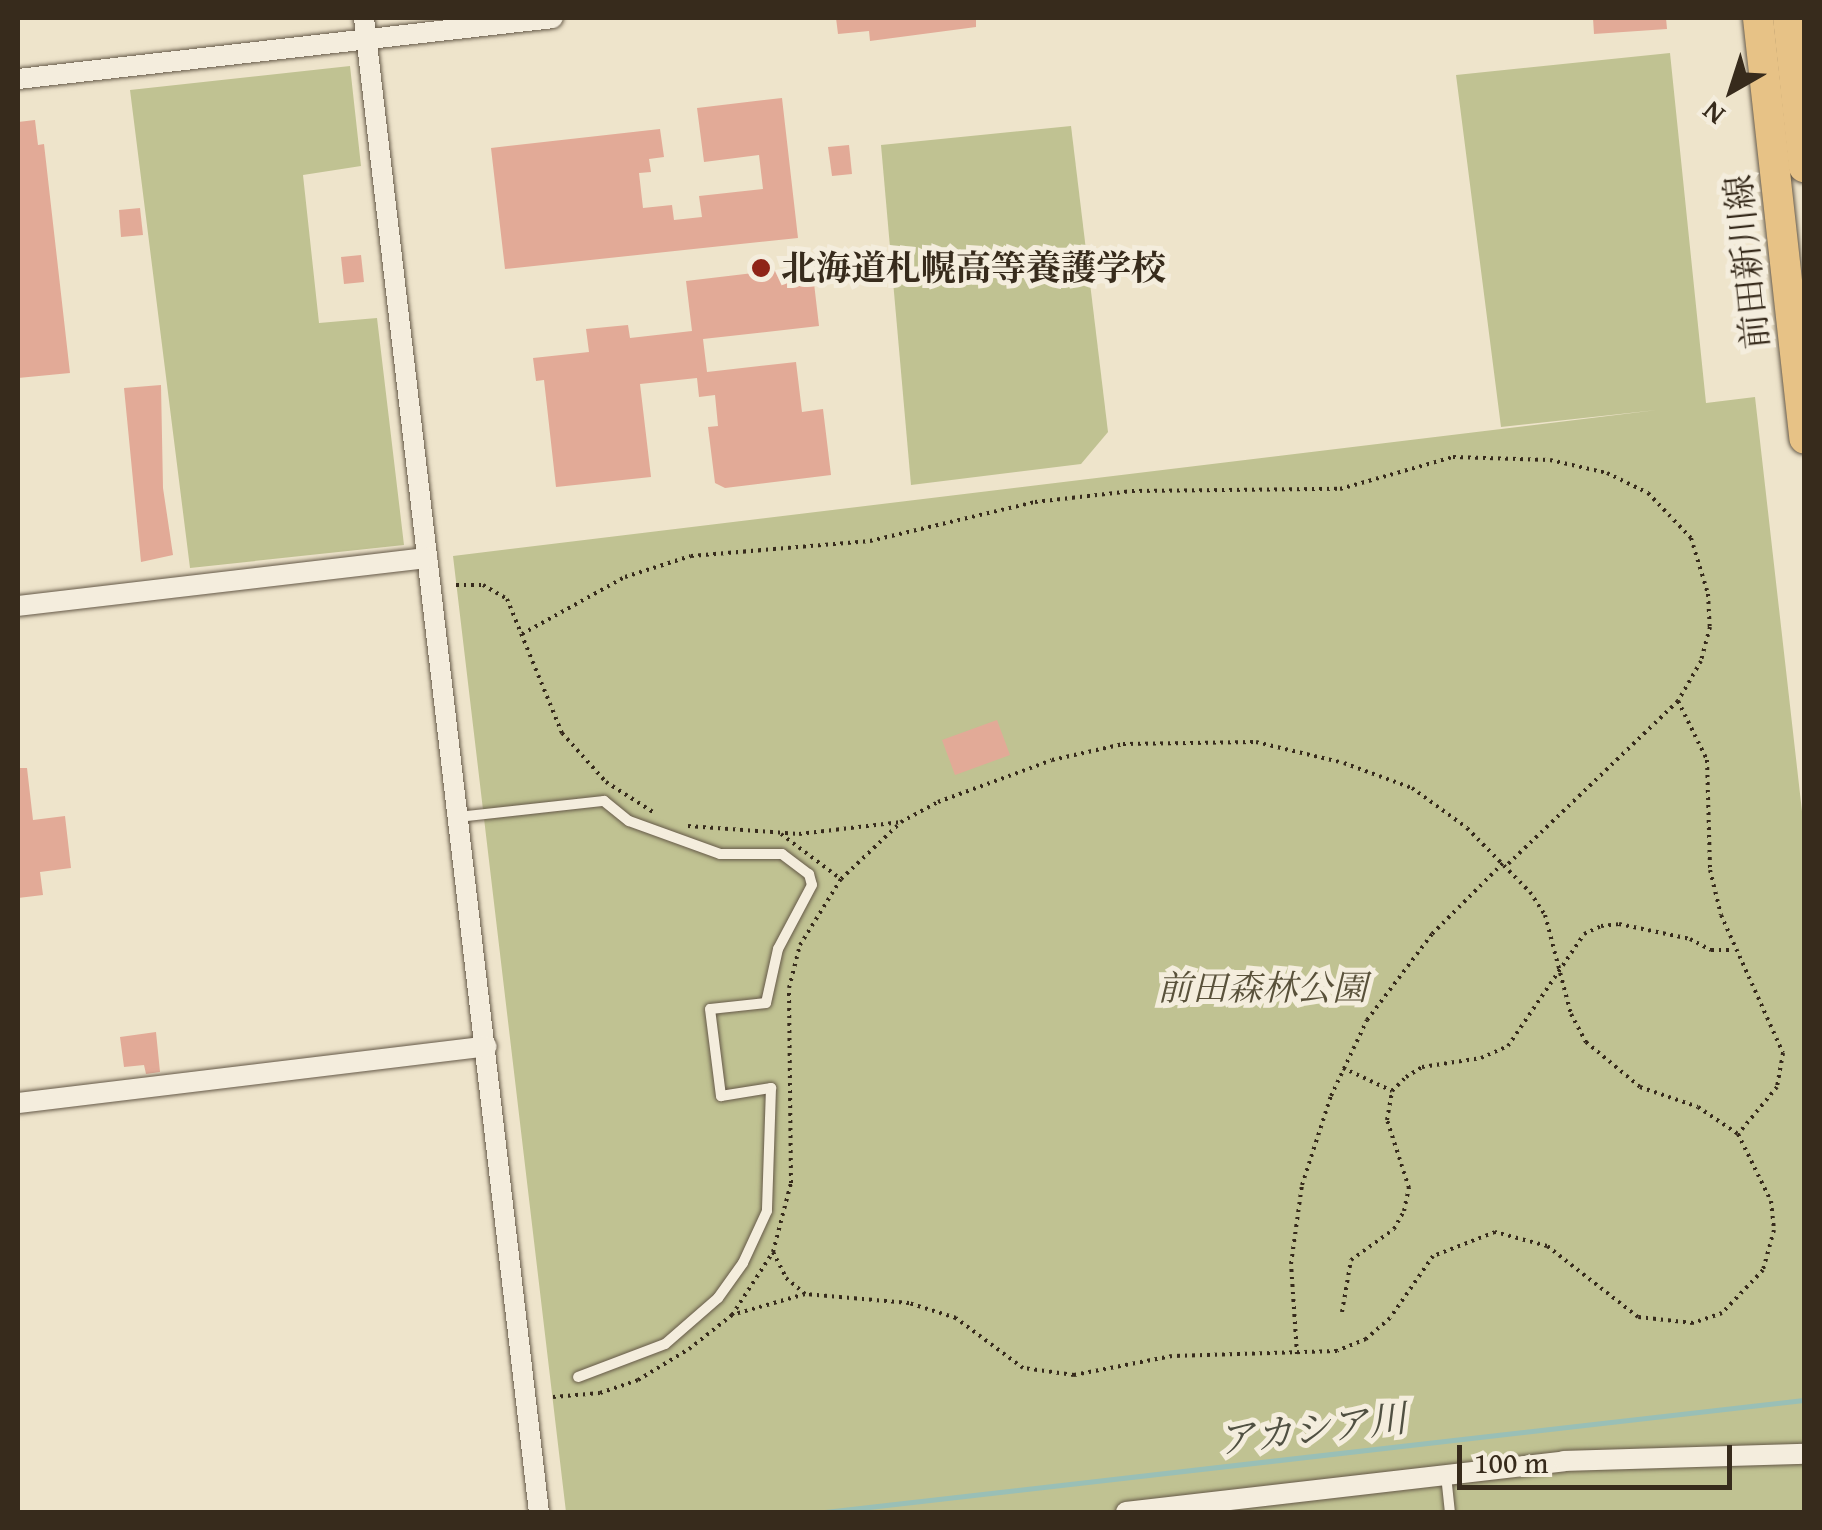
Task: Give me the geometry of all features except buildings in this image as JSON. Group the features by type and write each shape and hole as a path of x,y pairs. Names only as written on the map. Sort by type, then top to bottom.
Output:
{"main road":[{"name":"前田新川線","path":"1758,18 1804,438"},
{"name":"前田新川線","path":"1788,18 1804,166"}],"street":[{"path":"364,18 539,1512"},
{"path":"18,78 552,18"},
{"path":"18,606 428,558"},
{"path":"18,1103 487,1046"},
{"path":"1126,1512 1650,1454 1804,1454"}],"lane":[{"path":"458,817 604,801 647,828 720,854 782,854 810,874 812,885 778,949 766,1003 710,1009 721,1096 771,1088 773,1170 758,1232 718,1298 665,1344 578,1377"},
{"path":"1446,1474 1450,1512"}],"path":[{"path":"522,634 611,584 691,556 870,541 1035,502 1132,490 1340,489 1453,457 1497,455 1607,473 1648,493 1691,538 1704,569 1710,627 1701,661 1678,701 1432,934 1368,1020 1343,1068 1302,1185 1291,1264 1297,1354"},
{"path":"456,585 496,589 522,634 562,733 606,782 686,826 780,834 901,822"},
{"path":"1678,701 1706,760 1710,870 1734,950 1774,1022 1783,1053 1777,1087 1738,1134"},
{"path":"553,1397 600,1393 638,1380 732,1315 805,1294 909,1303 956,1318 1023,1368 1074,1375 1172,1356 1336,1352 1366,1339 1390,1318 1433,1256 1495,1232 1548,1246 1638,1316 1693,1324 1722,1313 1763,1270 1774,1230 1762,1172 1738,1134 1698,1106 1640,1087 1613,1068 1578,1028 1545,915 1505,864 1412,788 1344,763 1256,742 1176,738 1087,752 938,802 901,822 841,879 800,945 789,988 791,1183 773,1252 732,1315"},
{"path":"780,834 841,879"},
{"path":"1342,1312 1351,1260 1394,1229 1404,1211 1409,1188 1387,1120 1392,1091 1422,1066 1481,1058 1508,1046 1584,934 1619,924 1690,939 1711,950 1734,950"},
{"path":"1343,1068 1392,1091"},
{"path":"773,1252 786,1278 805,1294"}],"green space":[{"name":"前田森林公園","path":"1670,53 1706,403 1755,397 1804,829 1804,1512 566,1512 453,556 1657,410 1501,427 1456,75"},
{"path":"350,66 361,166 303,175 319,323 377,318 404,545 190,568 130,90"},
{"path":"1071,126 1108,432 1081,464 911,485 881,145"}],"waterway":[{"name":"アカシア川","path":"825,1512 1804,1400"}],"place":[{"name":"北海道札幌高等養護学校","path":"761,268"}]}
